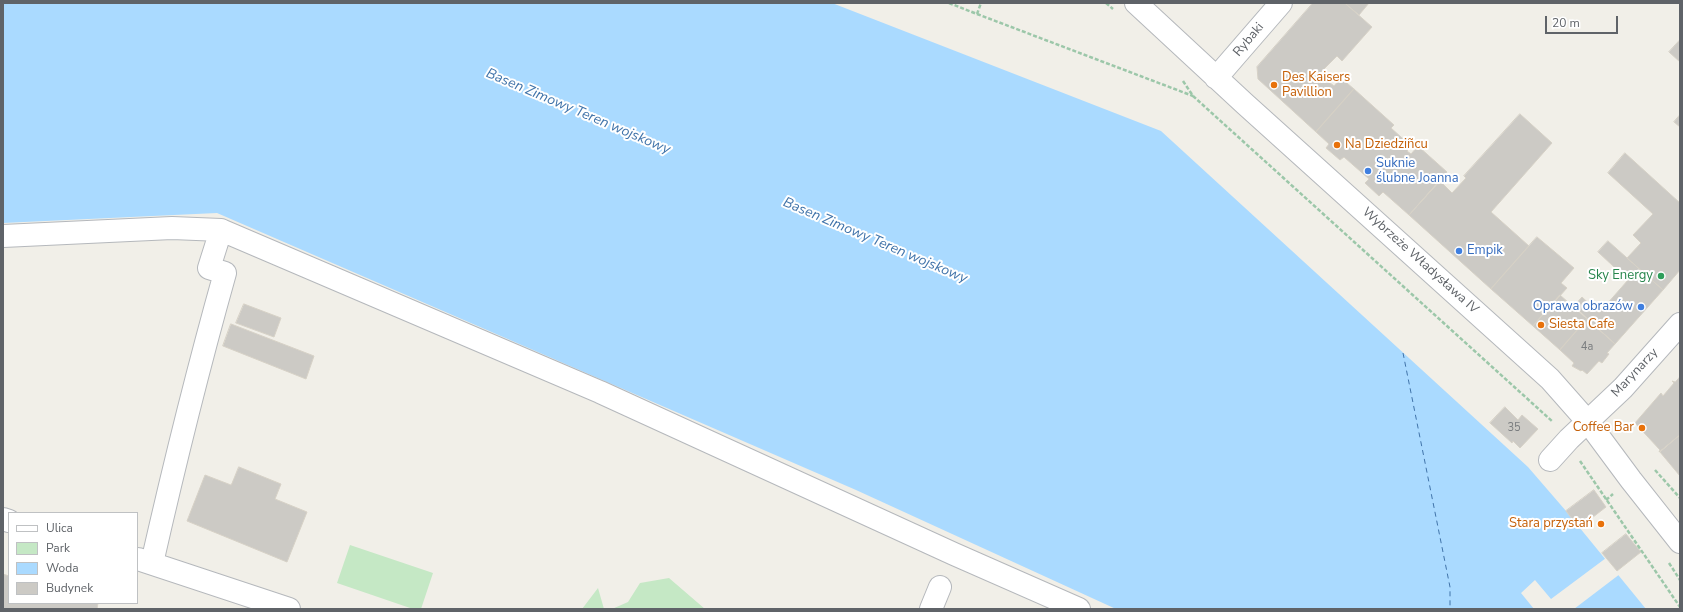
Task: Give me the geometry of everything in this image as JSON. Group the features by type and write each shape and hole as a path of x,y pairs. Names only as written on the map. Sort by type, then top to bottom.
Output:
{"street":[{"name":"Wybrzeże Władysława IV","path":"1136,3 1216,78 1536,366 1588,422 1680,542"},
{"name":"Rybaki","path":"1216,78 1281,3"},
{"path":"3,236 172,228 221,230 600,392 954,554 1079,609"},
{"path":"221,230 209,268 225,273 182,432 144,561 289,609"},
{"name":"Marynarzy","path":"1550,460 1569,439 1623,388 1680,324"},
{"path":"931,609 940,587"}],"path":[{"path":"949,3 1193,96"},
{"path":"977,14 981,3"},
{"path":"1106,3 1117,14"},
{"path":"1182,78 1193,96 1549,418 1569,439 1581,464 1680,607"},
{"path":"1650,464 1680,498"},
{"path":"1672,568 1680,580"}],"green space":[{"path":"350,545 433,573 421,609 413,609 337,583"},
{"path":"669,578 705,609 612,609 628,602 640,583"},
{"path":"598,588 604,609 582,609"}],"water":[{"name":"Basen Zimowy Teren wojskowy","path":"3,3 832,3 1161,131 1528,467 1646,609 1116,609 856,490 217,213 3,223"}],"pier":[{"path":"1606,558 1620,574 1574,609 1534,609 1521,593 1535,580 1551,599"}],"building":[{"path":"1313,3 1345,3 1372,27 1342,61 1337,56 1319,74 1334,86 1341,78 1354,89 1316,132 1258,79 1257,67"},
{"path":"1345,3 1369,3 1359,15"},
{"path":"1680,40 1680,62 1669,52"},
{"path":"1354,89 1394,125 1391,128 1411,146 1407,151 1411,154 1418,146 1447,172 1409,215 1383,192 1379,196 1365,183 1369,179 1344,157 1340,160 1326,148 1329,144 1316,132"},
{"path":"1520,114 1552,143 1491,212 1529,246 1491,289 1409,215 1440,181 1452,193 1466,178 1464,176"},
{"path":"1680,115 1680,127 1674,122"},
{"path":"1625,153 1680,203 1680,270 1663,290 1627,258 1641,243 1633,235 1653,214 1608,173"},
{"path":"1537,237 1574,268 1561,283 1567,288 1533,326 1491,289"},
{"path":"1608,241 1663,290 1615,344 1574,306 1582,297 1599,313 1628,280 1598,252"},
{"path":"1560,295 1587,319 1560,350 1533,326"},
{"path":"244,304 281,318 274,337 236,323"},
{"path":"1587,319 1615,344 1607,353 1609,354 1602,363 1599,361 1587,374 1572,366 1574,363 1560,350"},
{"path":"231,324 314,356 306,379 223,346"},
{"path":"1680,377 1680,435 1659,452 1660,450 1635,423 1661,393 1663,396 1674,383 1672,381 1675,382"},
{"path":"1505,407 1518,420 1522,415 1538,429 1520,448 1513,441 1512,443 1490,423"},
{"path":"1680,435 1680,476 1660,452"},
{"path":"239,467 281,484 275,499 307,512 287,562 187,521 205,475 231,485"},
{"path":"1594,490 1606,507 1579,528 1566,511"},
{"path":"1626,534 1641,552 1617,571 1602,553"},
{"path":"3,574 8,576 8,604 98,604 97,609 3,609"}],"ferry route":[{"path":"1403,353 1450,587 1450,609"}],"place":[{"name":"Des Kaisers Pavillion","path":"1274,85"},
{"name":"Na Dziedziñcu","path":"1337,145"},
{"name":"Suknie ślubne Joanna","path":"1368,171"},
{"name":"Empik","path":"1459,251"},
{"name":"Sky Energy","path":"1661,276"},
{"name":"Oprawa obrazów","path":"1641,307"},
{"name":"Siesta Cafe","path":"1541,325"},
{"name":"Coffee Bar","path":"1642,428"},
{"name":"Stara przystań","path":"1601,524"}]}
